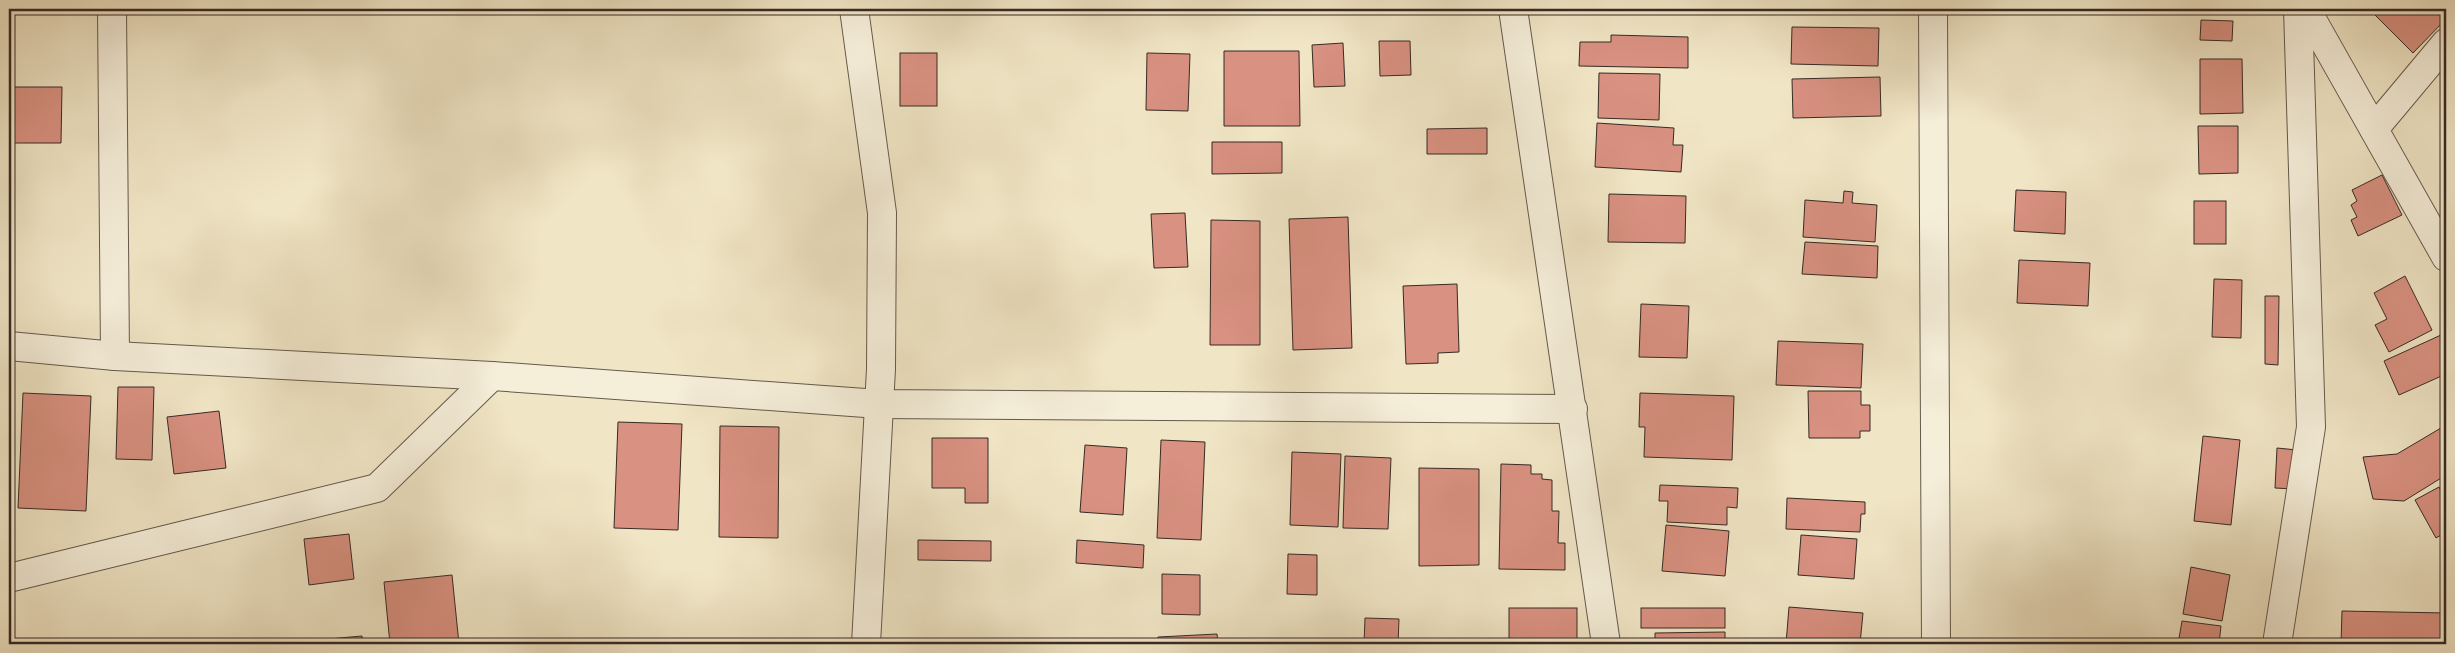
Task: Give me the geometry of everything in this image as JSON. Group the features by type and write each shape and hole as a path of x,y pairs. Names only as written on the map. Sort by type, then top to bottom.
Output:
{"street":[{"path":"112,9 115,356"},
{"path":"854,9 882,213 879,404 866,644"},
{"path":"1513,9 1606,644"},
{"path":"1933,9 1936,644"},
{"path":"2277,644 2311,427 2298,9"},
{"path":"2306,9 2446,257"},
{"path":"2374,129 2446,43"},
{"path":"9,346 115,356 492,376 879,404 1572,409"},
{"path":"9,578 377,488 492,376"}],"building":[{"path":"2377,9 2440,9 2446,15 2446,19 2413,53 2373,13"},
{"path":"2201,20 2233,21 2232,41 2200,40"},
{"path":"1792,27 1879,28 1878,66 1791,64"},
{"path":"1611,35 1688,37 1688,68 1579,66 1580,42 1611,42"},
{"path":"1379,41 1410,41 1411,75 1380,76"},
{"path":"1343,43 1345,86 1314,87 1312,45"},
{"path":"1224,51 1299,51 1300,126 1224,126"},
{"path":"900,53 937,53 937,106 900,106"},
{"path":"1147,53 1190,54 1188,111 1146,110"},
{"path":"2200,59 2242,59 2243,113 2200,114"},
{"path":"1599,73 1660,74 1659,120 1598,118"},
{"path":"1880,77 1881,116 1793,118 1792,79"},
{"path":"9,87 62,87 61,143 9,143"},
{"path":"1597,123 1674,128 1673,145 1683,145 1681,172 1595,167"},
{"path":"2198,126 2238,126 2238,173 2199,174"},
{"path":"1487,128 1487,154 1427,154 1427,129"},
{"path":"1212,142 1282,142 1282,173 1212,174"},
{"path":"2382,175 2402,215 2358,236 2351,220 2357,217 2351,205 2357,201 2352,190"},
{"path":"2016,190 2066,192 2065,234 2014,231"},
{"path":"1844,191 1853,192 1852,203 1877,205 1875,242 1803,237 1805,200 1843,203"},
{"path":"1609,194 1686,196 1685,243 1608,242"},
{"path":"2194,201 2226,201 2226,244 2194,244"},
{"path":"1185,213 1188,267 1154,268 1151,214"},
{"path":"1348,217 1352,348 1293,350 1289,219"},
{"path":"1211,220 1260,221 1260,345 1210,345"},
{"path":"1805,242 1878,246 1877,278 1802,274"},
{"path":"2019,260 2090,263 2088,306 2017,303"},
{"path":"2405,276 2432,330 2389,352 2375,325 2387,319 2374,293"},
{"path":"2214,279 2242,280 2241,338 2212,337"},
{"path":"1457,284 1459,352 1438,353 1438,363 1406,364 1403,286"},
{"path":"2265,296 2279,296 2278,365 2265,364"},
{"path":"1641,304 1689,306 1687,358 1639,357"},
{"path":"2441,335 2446,348 2446,374 2399,395 2384,361"},
{"path":"1778,341 1863,344 1861,388 1776,385"},
{"path":"118,387 154,387 152,460 116,459"},
{"path":"1808,391 1861,391 1861,405 1870,405 1870,431 1860,431 1860,438 1809,438"},
{"path":"23,393 91,396 86,511 18,508"},
{"path":"1640,393 1734,396 1732,460 1644,457 1645,427 1639,427"},
{"path":"219,411 226,468 174,474 167,417"},
{"path":"618,422 682,424 678,530 614,528"},
{"path":"2446,425 2446,475 2404,501 2373,499 2363,457 2397,454"},
{"path":"720,426 779,427 778,538 719,537"},
{"path":"2203,436 2240,440 2231,525 2194,521"},
{"path":"932,438 988,438 988,503 965,503 965,488 932,488"},
{"path":"1161,440 1205,442 1201,540 1157,538"},
{"path":"1085,445 1127,448 1123,515 1080,512"},
{"path":"2277,448 2297,450 2294,489 2275,488"},
{"path":"1292,452 1341,454 1338,527 1290,525"},
{"path":"1345,456 1391,458 1388,529 1343,528"},
{"path":"1501,464 1531,465 1531,474 1542,474 1542,479 1552,480 1552,511 1559,511 1558,543 1565,543 1565,570 1499,569"},
{"path":"1419,468 1479,469 1479,565 1419,566"},
{"path":"1660,485 1738,488 1737,508 1727,507 1727,525 1667,522 1668,501 1659,501"},
{"path":"2439,487 2446,500 2446,532 2436,538 2415,500"},
{"path":"1787,498 1865,502 1865,514 1861,514 1860,532 1786,529"},
{"path":"1666,525 1729,531 1725,576 1662,571"},
{"path":"349,534 354,579 309,585 304,539"},
{"path":"1801,535 1857,539 1854,579 1798,575"},
{"path":"918,540 991,541 991,561 918,560"},
{"path":"1077,540 1144,545 1143,568 1076,563"},
{"path":"1288,554 1317,555 1317,595 1287,594"},
{"path":"2191,567 2230,575 2222,621 2183,614"},
{"path":"1162,574 1200,575 1200,615 1162,614"},
{"path":"452,575 459,644 390,644 384,582"},
{"path":"1789,607 1863,613 1860,644 1786,644"},
{"path":"1509,608 1577,608 1577,644 1509,644"},
{"path":"1641,608 1725,608 1725,628 1641,628"},
{"path":"2342,611 2446,613 2446,644 2341,644"},
{"path":"1365,618 1399,619 1398,644 1364,644"},
{"path":"2182,621 2221,626 2219,644 2178,644"},
{"path":"1725,632 1725,644 1655,644 1655,633"},
{"path":"1217,634 1218,644 1158,644 1158,637"},
{"path":"362,636 363,644 317,644 317,640"}]}
